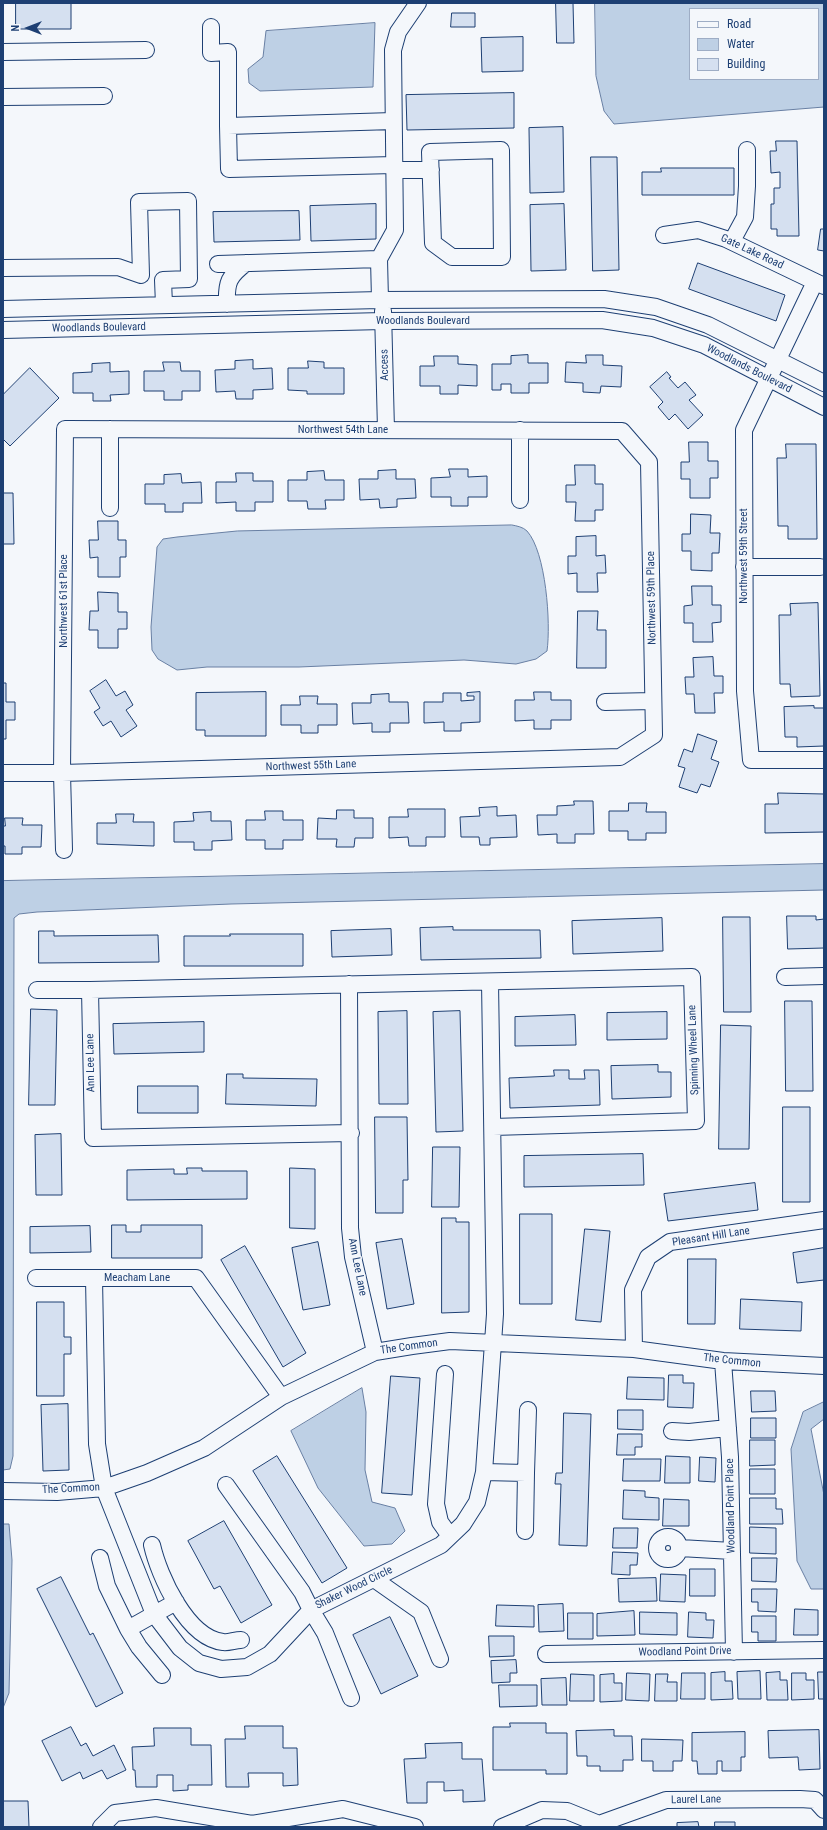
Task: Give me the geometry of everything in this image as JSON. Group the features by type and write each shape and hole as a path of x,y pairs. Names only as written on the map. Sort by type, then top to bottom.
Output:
{"street":[{"path":"218,264 379,259 395,230 393,50 398,32 418,3"},
{"path":"210,27 212,53 228,52 229,169 394,168 431,170"},
{"path":"3,52 146,50"},
{"path":"3,97 104,96"},
{"path":"228,126 393,121"},
{"path":"501,150 502,256 452,256 433,244 431,170 430,152 501,150"},
{"path":"732,241 745,217 748,186 747,150"},
{"path":"3,268 118,267 141,275 163,280 189,279 188,201 139,202 141,275"},
{"name":"Gate Lake Road","path":"664,235 698,230 732,241 819,284 777,359"},
{"name":"Access","path":"379,259 383,321 386,430"},
{"path":"227,304 226,287 232,273 246,263"},
{"path":"163,280 164,305"},
{"name":"Woodlands Boulevard","path":"3,309 381,300 604,299 656,307 708,325 824,383"},
{"name":"Woodlands Boulevard","path":"3,330 383,321 602,320 653,328 704,345 824,407"},
{"name":"Northwest 59th Street","path":"777,359 744,430 745,691 751,760 824,760"},
{"name":"Northwest 54th Lane","path":"65,429 622,431"},
{"name":"Northwest 61st Place","path":"64,850 62,773 65,429"},
{"path":"110,429 110,508"},
{"path":"520,430 520,500"},
{"name":"Northwest 59th Place","path":"620,757 654,734 649,462 622,431"},
{"path":"744,567 820,568"},
{"path":"605,702 653,701"},
{"name":"Northwest 55th Lane","path":"3,773 62,773 620,757"},
{"path":"785,977 824,976"},
{"name":"Spinning Wheel Lane","path":"349,984 692,977 696,1121 492,1127"},
{"path":"490,982 495,1314 493,1342"},
{"path":"37,990 349,984"},
{"name":"Ann Lee Lane","path":"349,984 351,1133 350,1228 353,1257 375,1352"},
{"name":"Ann Lee Lane","path":"90,990 93,1138 351,1133"},
{"name":"Pleasant Hill Lane","path":"634,1348 633,1290 648,1257 670,1242 824,1220"},
{"path":"36,1278 94,1278"},
{"name":"Meacham Lane","path":"104,1488 97,1444 94,1278 196,1278 281,1398"},
{"name":"The Common","path":"3,1491 57,1492 104,1488 147,1473 204,1448 281,1398 375,1352 450,1341 493,1342 634,1348 723,1360 824,1366"},
{"name":"Shaker Wood Circle","path":"104,1488 154,1614 180,1648 199,1663 221,1669 246,1667 270,1654 311,1610 441,1545 463,1524 477,1502 484,1472 493,1342"},
{"name":"Woodland Point Place","path":"723,1360 730,1457 734,1652"},
{"path":"445,1374 436,1504 440,1522 450,1536"},
{"path":"525,1531 528,1410"},
{"path":"672,1431 690,1432 728,1428"},
{"path":"484,1472 526,1474"},
{"path":"226,1485 302,1592 325,1633 351,1698"},
{"path":"152,1545 155,1560 164,1583 187,1619 202,1634 223,1642 241,1640"},
{"path":"680,1548 732,1551"},
{"path":"100,1558 107,1586 128,1629 139,1647 162,1675"},
{"path":"374,1579 421,1612 440,1659"},
{"path":"128,1629 176,1602"},
{"name":"Woodland Point Drive","path":"546,1654 824,1650"},
{"name":"Laurel Lane","path":"502,1827 542,1810 567,1811 599,1826 666,1800 800,1799 821,1802"},
{"path":"101,1827 115,1813 156,1808 252,1824 343,1809 415,1827"}],"water":[{"path":"595,3 824,3 824,107 614,124 604,111 596,76"},
{"path":"375,23 373,87 260,91 249,83 248,69 263,57 266,31"},
{"path":"512,525 527,531 539,555 543,571 546,588 548,639 547,651 536,659 516,664 464,660 299,667 207,667 177,670 158,659 152,650 151,627 157,547 163,539 237,531"},
{"path":"824,864 824,890 231,904 19,914 14,918 13,1456 10,1469 3,1470 3,881"},
{"path":"362,1388 366,1412 365,1470 372,1502 395,1508 405,1531 392,1544 364,1546 318,1488 291,1431"},
{"path":"824,1402 824,1419 811,1429 824,1495 824,1589 811,1589 797,1561 791,1449 803,1412"},
{"path":"3,1524 9,1524 12,1560 9,1693 3,1708"}],"building":[{"path":"16,3 71,3 71,29 16,29"},
{"path":"556,3 573,3 574,43 557,43"},
{"path":"452,13 475,13 475,27 451,27"},
{"path":"523,37 523,71 482,72 481,38"},
{"path":"514,93 514,128 407,130 406,95"},
{"path":"563,127 564,192 530,193 529,128"},
{"path":"776,141 797,141 799,236 777,236 777,229 771,229 771,204 774,204 774,188 780,188 780,172 771,173 770,151 776,151"},
{"path":"591,157 617,157 619,270 593,271"},
{"path":"661,168 734,168 734,195 642,195 642,172 661,172"},
{"path":"376,204 376,239 311,241 310,206"},
{"path":"564,204 566,270 531,271 530,205"},
{"path":"299,211 300,240 214,242 213,212"},
{"path":"821,229 824,229 824,251 818,250"},
{"path":"698,263 785,295 776,321 689,289"},
{"path":"528,355 528,363 548,363 548,383 529,383 529,393 511,393 511,384 501,384 501,390 492,390 492,364 511,364 511,356"},
{"path":"586,355 603,355 603,365 622,366 621,387 601,386 600,393 583,392 583,383 565,382 566,362 586,363"},
{"path":"434,356 458,356 458,364 477,365 477,386 458,385 458,394 440,394 440,386 420,386 420,366 434,366"},
{"path":"253,360 253,369 272,368 273,389 253,390 253,399 236,399 235,391 216,392 215,370 235,369 235,361"},
{"path":"308,361 324,362 324,368 344,368 344,394 307,394 307,391 288,390 288,368 308,368"},
{"path":"163,362 180,362 181,371 200,371 200,391 182,391 182,400 164,400 164,391 144,391 144,371 164,371"},
{"path":"110,363 110,372 129,371 129,394 110,395 111,401 93,401 93,393 73,393 73,373 92,372 92,364"},
{"path":"30,368 59,398 10,446 3,439 3,395"},
{"path":"667,372 671,377 669,378 678,388 685,382 696,395 689,400 703,415 688,429 675,414 669,420 658,407 663,402 650,387"},
{"path":"689,442 708,442 708,461 718,461 718,478 710,478 710,498 690,498 690,479 681,479 681,462 689,462"},
{"path":"786,444 816,444 817,539 788,539 788,526 778,526 777,458 786,458"},
{"path":"575,465 595,465 595,484 603,484 603,510 595,510 595,521 575,521 576,502 566,502 566,485 575,485"},
{"path":"449,469 468,469 468,477 487,476 487,497 468,497 468,506 451,506 451,497 431,497 431,478 450,477"},
{"path":"396,470 396,479 415,479 416,498 397,499 397,507 380,508 379,499 360,500 359,479 378,479 378,471"},
{"path":"324,471 325,480 344,480 344,500 325,500 326,509 308,509 307,501 288,501 288,480 307,480 307,472"},
{"path":"236,473 253,473 253,481 273,481 273,502 255,502 255,511 236,511 236,502 216,503 216,482 236,482"},
{"path":"181,474 182,483 201,482 202,503 183,503 183,512 165,512 165,504 145,504 145,484 164,484 164,475"},
{"path":"3,493 13,493 14,544 3,544"},
{"path":"691,514 711,515 710,533 720,533 719,553 712,553 712,571 691,570 691,551 682,551 682,534 690,534"},
{"path":"98,521 118,521 118,540 126,540 126,557 120,557 120,577 98,577 98,557 90,558 89,540 98,540"},
{"path":"596,536 596,556 605,555 606,573 597,573 598,592 577,592 577,573 568,574 568,556 576,556 576,537"},
{"path":"692,586 712,586 712,605 721,605 721,622 712,623 713,642 693,642 693,623 684,623 684,606 692,605"},
{"path":"98,592 118,593 118,612 127,612 127,629 118,629 118,648 98,648 98,630 89,630 90,611 98,611"},
{"path":"818,603 820,696 791,697 790,684 780,684 779,615 791,615 790,604"},
{"path":"578,611 598,611 597,630 606,630 606,668 577,668"},
{"path":"713,657 714,676 723,676 723,693 714,693 715,713 695,713 694,694 686,694 685,677 694,677 693,658"},
{"path":"106,680 116,696 125,691 133,705 126,710 137,726 121,737 111,721 103,726 94,712 100,708 90,691"},
{"path":"3,683 6,683 6,702 15,702 15,720 6,720 6,739 3,739"},
{"path":"266,692 266,736 205,736 205,730 196,730 196,693"},
{"path":"480,692 480,722 461,723 461,731 444,731 444,722 424,723 424,702 443,702 443,693 461,693 461,701 474,700 474,696 467,696 467,693"},
{"path":"534,692 551,692 551,700 571,700 571,720 551,720 551,729 534,729 534,720 515,721 515,700 534,700"},
{"path":"389,694 389,702 408,702 409,723 390,723 390,732 372,732 372,723 353,724 352,703 371,703 371,695"},
{"path":"300,696 318,696 317,704 337,704 337,725 318,725 318,733 301,733 301,725 281,725 281,705 300,705"},
{"path":"814,706 814,708 824,708 824,746 797,747 797,737 785,737 784,707"},
{"path":"698,734 717,741 711,759 719,762 710,787 701,784 697,793 679,787 685,768 678,766 684,749 692,752"},
{"path":"778,793 824,794 824,832 765,833 765,804 778,804"},
{"path":"574,801 593,801 594,834 575,834 575,843 557,843 557,834 538,835 537,815 557,815 557,806 574,805"},
{"path":"629,803 647,803 646,812 666,812 666,833 646,833 646,840 628,840 628,831 609,831 609,811 628,811"},
{"path":"497,807 497,816 516,815 517,837 490,838 490,845 480,845 479,837 461,837 460,817 480,816 479,808"},
{"path":"408,809 445,809 445,837 426,837 426,846 409,846 408,837 389,838 389,817 408,817"},
{"path":"337,810 354,810 354,818 373,818 373,838 355,838 354,847 336,847 337,839 317,839 318,818 336,819"},
{"path":"265,811 283,811 283,820 303,820 303,840 283,840 283,849 265,849 265,840 246,840 246,820 265,820"},
{"path":"211,812 211,821 231,821 232,840 212,841 212,850 194,850 194,842 174,842 174,822 194,821 193,813"},
{"path":"116,814 134,814 133,822 154,822 154,846 97,844 97,823 116,823"},
{"path":"5,818 23,818 22,825 42,825 41,847 22,847 22,854 5,854 5,846 3,846 3,826 5,826"},
{"path":"787,916 816,916 816,920 824,919 824,948 788,949"},
{"path":"723,917 750,917 751,1012 724,1012"},
{"path":"662,918 663,951 573,954 572,921"},
{"path":"453,927 453,930 540,930 541,958 421,960 420,928"},
{"path":"391,929 392,955 332,957 331,931"},
{"path":"39,931 54,931 54,936 158,935 159,962 39,963"},
{"path":"230,934 303,934 303,966 184,966 184,936 230,936"},
{"path":"785,1001 812,1001 813,1091 786,1091"},
{"path":"31,1009 57,1010 55,1105 29,1105"},
{"path":"407,1011 408,1104 379,1104 378,1012"},
{"path":"460,1011 463,1131 436,1132 433,1012"},
{"path":"667,1012 667,1039 607,1040 607,1013"},
{"path":"575,1015 576,1045 515,1046 515,1017"},
{"path":"204,1022 204,1052 114,1054 113,1024"},
{"path":"721,1025 751,1026 749,1149 719,1149"},
{"path":"658,1065 658,1072 671,1072 671,1097 612,1099 611,1066"},
{"path":"554,1070 569,1070 569,1079 585,1079 584,1070 599,1070 600,1105 510,1108 509,1078 554,1076"},
{"path":"227,1074 243,1074 243,1078 317,1079 316,1106 226,1104"},
{"path":"138,1086 198,1086 198,1113 138,1113"},
{"path":"783,1107 810,1107 810,1202 783,1202"},
{"path":"375,1117 407,1117 408,1180 403,1180 403,1213 376,1213"},
{"path":"61,1134 62,1195 36,1195 35,1135"},
{"path":"433,1147 460,1147 459,1207 432,1207"},
{"path":"643,1154 644,1185 524,1187 524,1156"},
{"path":"187,1168 202,1168 202,1171 247,1171 247,1199 127,1200 127,1170 174,1169 174,1174 187,1174"},
{"path":"290,1168 315,1169 315,1229 290,1228"},
{"path":"755,1183 758,1210 668,1221 664,1194"},
{"path":"520,1214 552,1214 552,1304 520,1304"},
{"path":"442,1218 456,1218 456,1222 469,1222 469,1312 442,1313"},
{"path":"112,1225 126,1225 126,1232 141,1232 141,1225 202,1225 202,1258 112,1258"},
{"path":"90,1226 91,1252 30,1253 30,1227"},
{"path":"585,1229 610,1231 601,1322 576,1320"},
{"path":"402,1239 414,1304 387,1309 376,1243"},
{"path":"318,1242 330,1305 303,1310 292,1248"},
{"path":"245,1246 306,1353 283,1367 221,1260"},
{"path":"824,1248 824,1280 797,1283 793,1253"},
{"path":"688,1259 716,1259 715,1324 688,1324"},
{"path":"741,1299 802,1302 801,1331 740,1329"},
{"path":"37,1302 64,1302 64,1337 71,1337 71,1354 64,1354 64,1396 37,1396"},
{"path":"669,1375 683,1375 683,1383 694,1383 693,1408 668,1407"},
{"path":"391,1376 420,1378 412,1495 382,1493"},
{"path":"628,1377 664,1378 664,1400 627,1399"},
{"path":"751,1391 775,1391 776,1411 752,1412"},
{"path":"68,1404 69,1470 43,1471 41,1405"},
{"path":"618,1410 643,1410 643,1430 618,1429"},
{"path":"564,1413 591,1414 587,1546 559,1545 561,1484 555,1484 556,1473 562,1473"},
{"path":"751,1418 776,1418 776,1438 751,1438"},
{"path":"618,1434 642,1434 642,1447 635,1447 635,1455 617,1455"},
{"path":"750,1440 775,1440 775,1465 750,1466"},
{"path":"277,1456 347,1568 322,1583 253,1471"},
{"path":"666,1456 690,1457 690,1483 665,1483"},
{"path":"700,1457 716,1458 715,1482 699,1481"},
{"path":"624,1459 661,1459 660,1481 623,1481"},
{"path":"750,1469 775,1469 775,1494 750,1494"},
{"path":"624,1490 645,1491 645,1497 659,1498 659,1520 623,1519"},
{"path":"750,1498 776,1498 776,1509 782,1509 783,1524 750,1524"},
{"path":"664,1499 689,1500 689,1526 663,1526"},
{"path":"224,1521 272,1605 241,1623 220,1586 214,1589 188,1541"},
{"path":"750,1527 776,1528 776,1554 750,1553"},
{"path":"614,1528 638,1528 637,1548 613,1548"},
{"path":"613,1552 638,1553 637,1565 630,1565 630,1575 612,1574"},
{"path":"752,1558 777,1558 776,1582 752,1581"},
{"path":"690,1569 715,1569 715,1596 690,1596"},
{"path":"661,1574 686,1575 685,1602 660,1601"},
{"path":"61,1577 90,1635 93,1633 123,1693 96,1707 37,1589"},
{"path":"656,1578 657,1601 619,1602 618,1579"},
{"path":"752,1589 777,1589 776,1612 758,1611 758,1602 752,1602"},
{"path":"563,1604 564,1631 539,1632 538,1605"},
{"path":"497,1605 534,1606 534,1627 496,1626"},
{"path":"795,1609 818,1610 818,1635 794,1635"},
{"path":"634,1611 635,1635 597,1636 597,1614"},
{"path":"640,1612 677,1613 677,1635 640,1634"},
{"path":"689,1612 706,1613 706,1620 714,1620 713,1638 688,1637"},
{"path":"568,1613 593,1613 593,1639 568,1639"},
{"path":"752,1616 776,1616 776,1641 758,1641 758,1632 752,1632"},
{"path":"390,1617 418,1676 381,1694 353,1635"},
{"path":"489,1636 514,1636 514,1656 490,1657"},
{"path":"516,1660 517,1673 510,1673 510,1682 492,1683 491,1661"},
{"path":"760,1671 761,1699 738,1699 737,1672"},
{"path":"725,1672 725,1681 732,1681 733,1699 711,1700 711,1673"},
{"path":"780,1672 780,1680 787,1680 788,1700 767,1700 766,1673"},
{"path":"818,1672 824,1672 824,1699 819,1699"},
{"path":"627,1673 650,1674 649,1701 626,1700"},
{"path":"682,1673 705,1673 705,1699 681,1699"},
{"path":"792,1673 806,1673 806,1680 814,1680 814,1699 792,1700"},
{"path":"571,1674 594,1675 594,1701 570,1701"},
{"path":"614,1674 614,1683 622,1683 622,1701 600,1702 600,1675"},
{"path":"656,1674 668,1674 667,1682 677,1682 677,1701 655,1701"},
{"path":"566,1678 567,1705 542,1705 541,1679"},
{"path":"499,1685 537,1685 537,1706 500,1707"},
{"path":"510,1723 546,1723 546,1733 567,1733 567,1774 546,1774 546,1770 493,1770 493,1727 510,1727"},
{"path":"245,1726 283,1726 283,1748 297,1748 298,1785 283,1786 283,1773 248,1773 249,1787 226,1787 225,1739 245,1739"},
{"path":"71,1727 81,1746 86,1743 93,1756 114,1745 126,1770 107,1779 102,1770 83,1779 80,1772 62,1781 42,1741"},
{"path":"154,1728 191,1728 191,1745 211,1745 212,1785 188,1785 188,1790 173,1791 173,1775 157,1775 157,1787 136,1787 135,1770 133,1770 132,1747 154,1746"},
{"path":"614,1730 614,1736 632,1736 633,1760 623,1760 623,1771 600,1771 600,1766 587,1766 587,1756 577,1756 576,1731"},
{"path":"819,1730 820,1769 799,1770 798,1757 769,1758 768,1731"},
{"path":"745,1732 745,1757 741,1757 741,1771 722,1771 722,1761 717,1761 717,1774 698,1774 697,1761 692,1761 692,1733"},
{"path":"642,1739 683,1740 682,1761 673,1761 673,1771 653,1771 653,1761 642,1761"},
{"path":"462,1743 462,1759 482,1759 485,1801 463,1802 463,1790 444,1791 444,1782 427,1782 427,1803 407,1803 404,1759 426,1758 425,1744"},
{"path":"3,1801 28,1801 29,1827 3,1827"},
{"path":"698,1822 699,1827 677,1827 677,1823"},
{"path":"715,1822 735,1822 735,1827 715,1827"}]}
